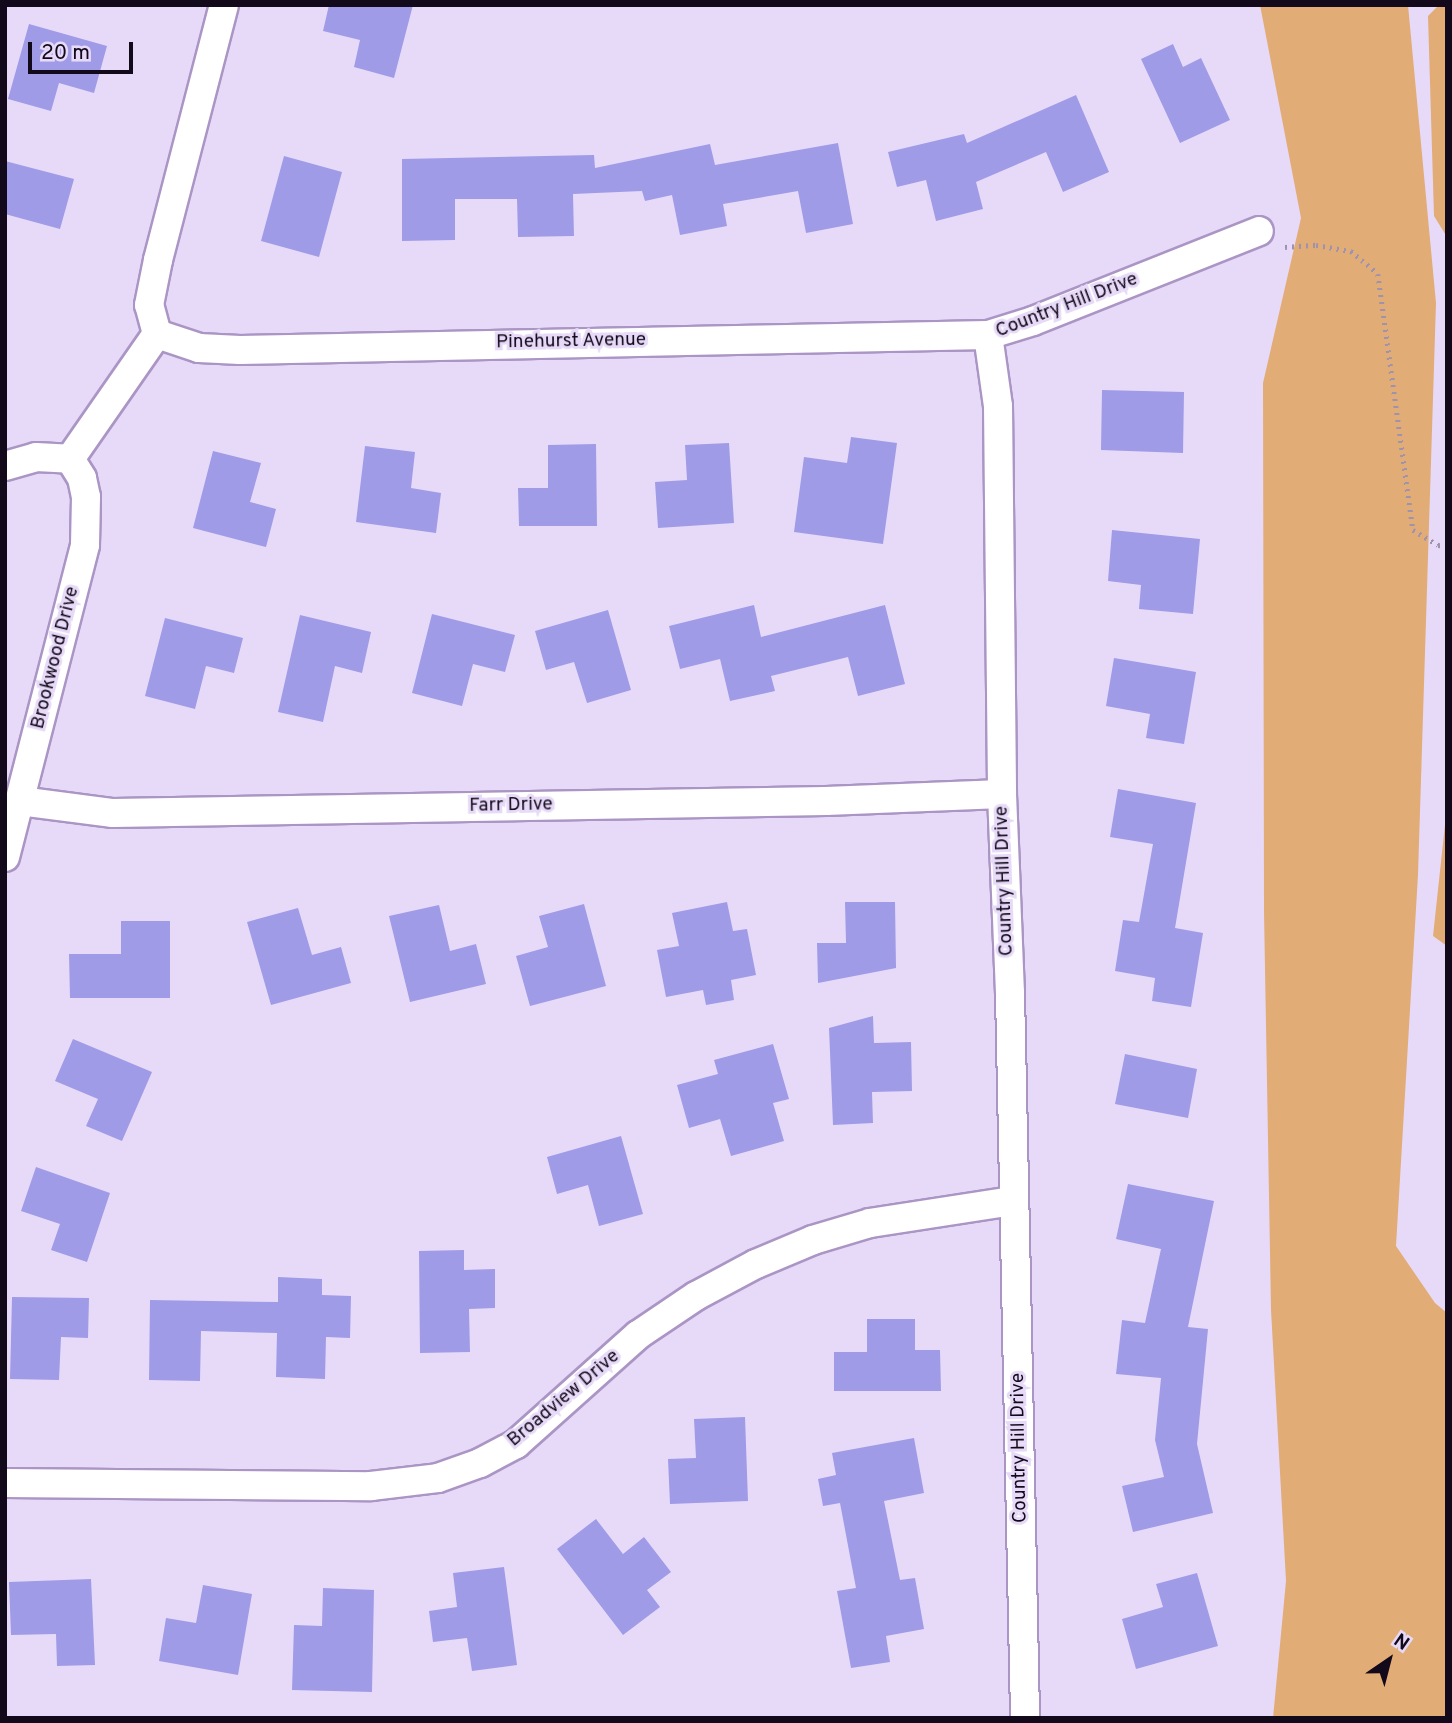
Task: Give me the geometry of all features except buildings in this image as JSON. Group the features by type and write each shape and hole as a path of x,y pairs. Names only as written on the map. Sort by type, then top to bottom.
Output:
{"street":[{"path":"5,466 36,457 70,459 157,334 149,305 158,260 224,5"},
{"name":"Country Hill Drive","path":"1024,1718 1010,993 1002,794 998,406 988,335 1270,239"},
{"name":"Pinehurst Avenue","path":"157,334 199,348 240,350 988,335"},
{"name":"Brookwood Drive","path":"5,857 85,545 86,497 82,478 70,459"},
{"name":"Farr Drive","path":"20,801 113,813 826,801 1002,794"},
{"name":"Broadview Drive","path":"5,1483 371,1486 438,1478 480,1463 516,1444 638,1335 696,1296 756,1264 813,1240 870,1223 1012,1201"}],"path":[{"path":"1270,239 1351,251 1378,274 1413,530 1438,545 1447,546"}],"shaded area":[{"path":"1260,5 1408,5 1436,303 1418,875 1396,1246 1435,1303 1447,1313 1447,1718 1273,1718 1286,1581 1271,1310 1264,912 1263,383 1301,218"},
{"path":"1439,5 1447,5 1447,237 1434,216 1428,16"},
{"path":"1447,806 1447,946 1433,936"}]}
